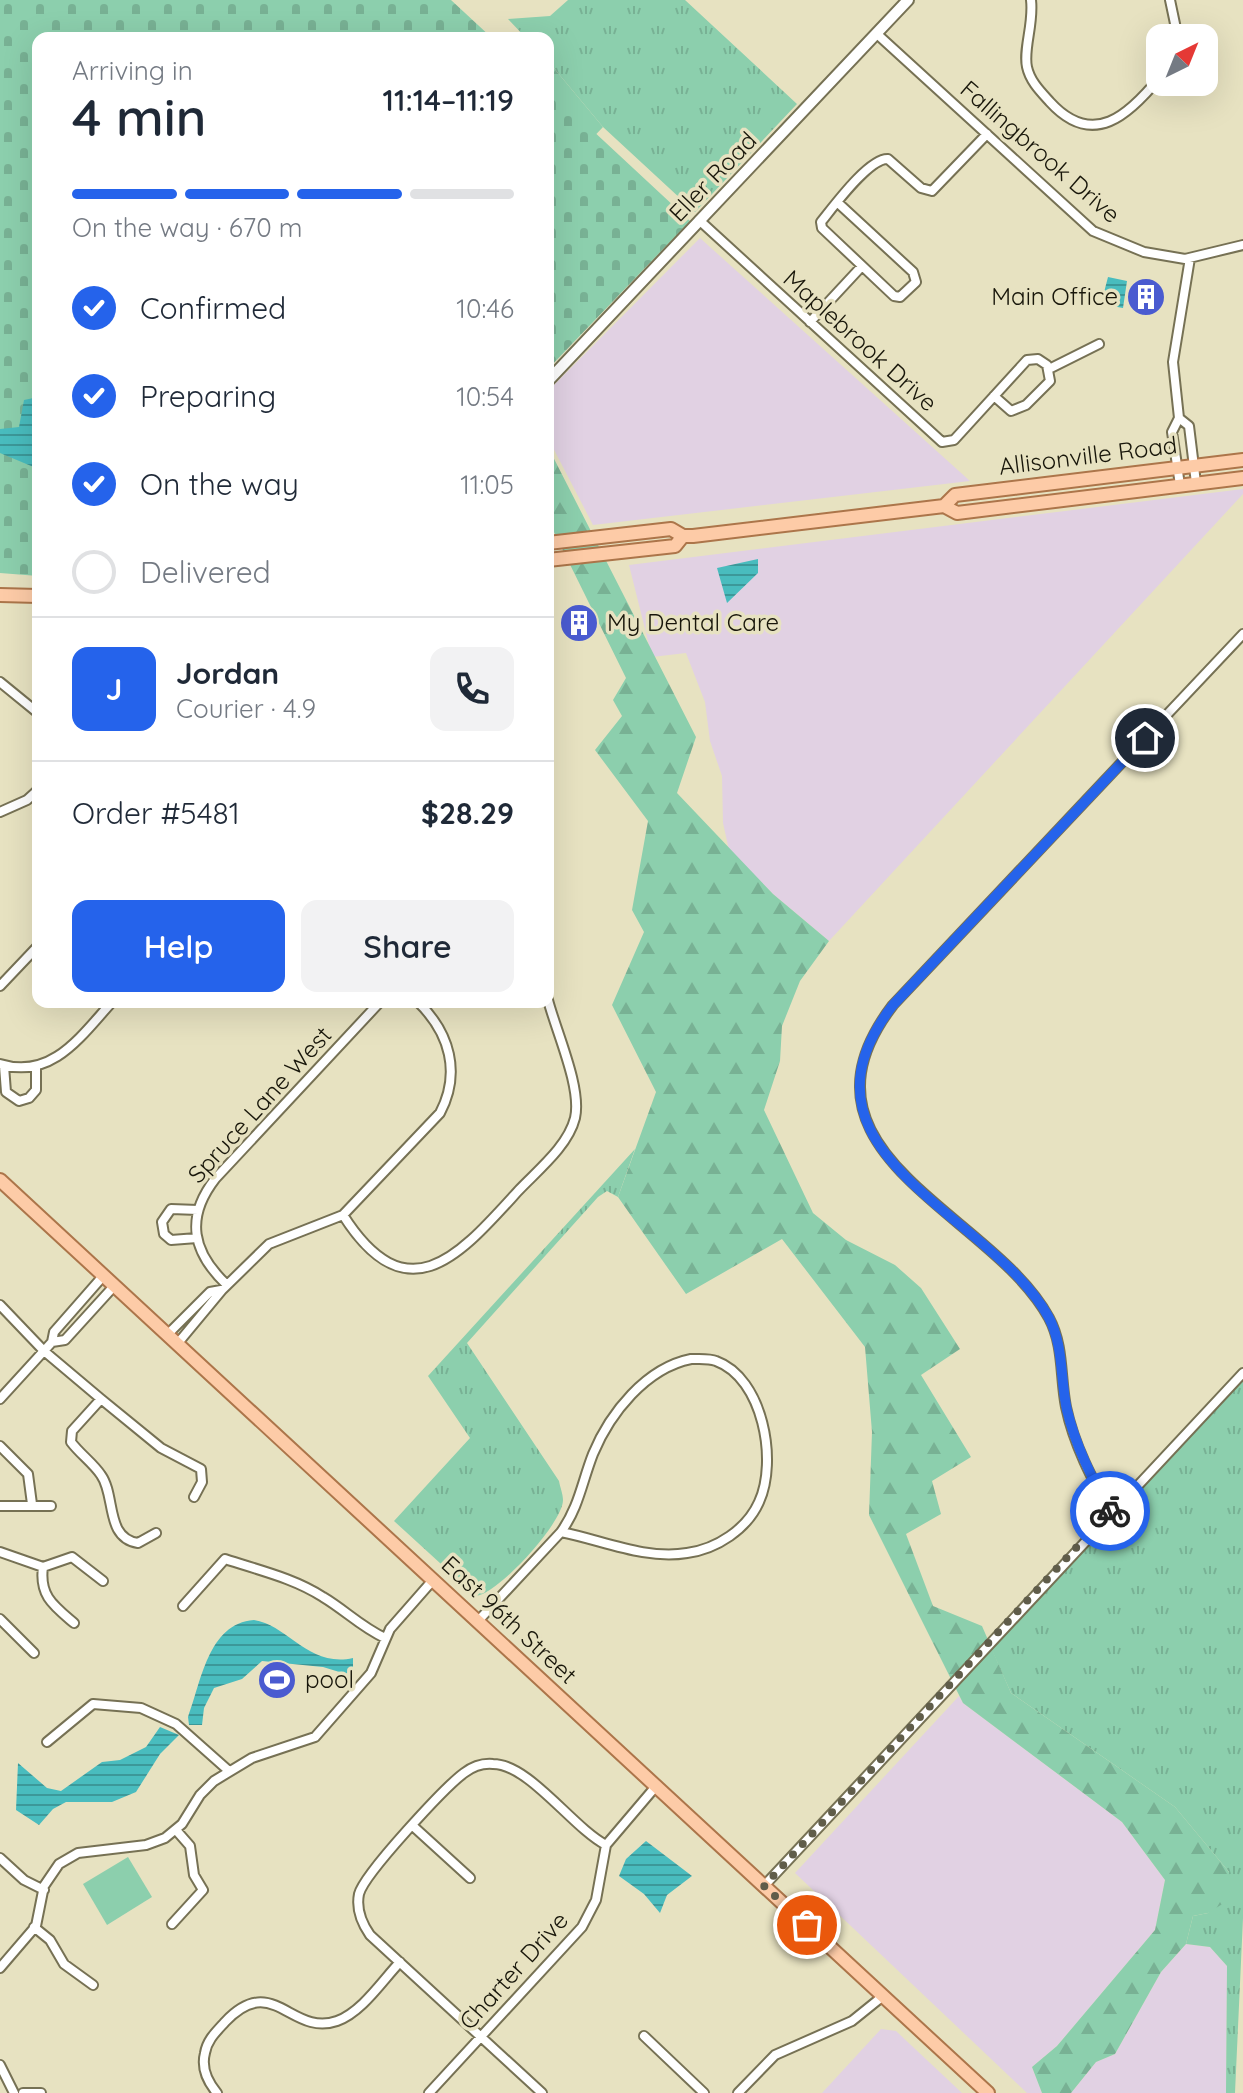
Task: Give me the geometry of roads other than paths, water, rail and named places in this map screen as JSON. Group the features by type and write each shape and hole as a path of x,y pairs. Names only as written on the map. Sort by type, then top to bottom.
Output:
{"main road":[{"name":"Allisonville Road","path":"944,506 955,495 1243,460"},
{"name":"Allisonville Road","path":"554,542 671,529 683,536 944,506 957,513 1243,478"},
{"name":"Allisonville Road","path":"554,559 675,546 683,536"},
{"path":"0,595 32,596"},
{"name":"East 96th Street","path":"0,1180 988,2093"}],"street":[{"name":"Eller Road","path":"554,375 908,0"},
{"path":"1031,0 1033,22 1026,61 1037,87 1058,111 1083,123 1109,123 1124,115 1146,92"},
{"path":"1170,0 1175,24"},
{"name":"Fallingbrook Drive","path":"877,34 1093,231 1144,252 1190,258 1243,245"},
{"path":"837,202 913,272 916,282 900,297 894,296 862,266 822,228 821,222 837,202 882,159 893,162 921,188 932,191 987,134"},
{"name":"Maplebrook Drive","path":"699,220 942,442 954,440 1027,360 1038,359 1049,369 1099,344"},
{"path":"1180,485 1173,426 1179,418 1173,362 1190,258"},
{"path":"810,322 862,266"},
{"path":"994,396 1011,411 1021,408 1050,381 1049,369"},
{"path":"1179,418 1189,426 1196,483"},
{"path":"1111,1513 1076,1443 1067,1407 1057,1334 1048,1317 1013,1274 885,1156 865,1122 860,1078 868,1044 893,1005 1243,634"},
{"path":"0,682 32,708"},
{"path":"0,812 32,795"},
{"path":"0,986 32,952"},
{"path":"36,1067 36,1090 29,1098 19,1101 6,1092 2,1065 36,1067 65,1052 106,1008"},
{"name":"Spruce Lane West","path":"197,1238 198,1210 215,1179 374,1008"},
{"path":"173,1338 210,1292 225,1287 269,1244 343,1215 440,1113 452,1081 443,1033 423,1008"},
{"path":"343,1215 369,1247 386,1259 416,1268 437,1266 466,1248 569,1133 577,1107 550,1008"},
{"path":"198,1210 171,1209 162,1222 164,1234 171,1240 197,1238 210,1266 225,1287"},
{"path":"0,1399 52,1342 54,1332 104,1275"},
{"path":"52,1342 65,1340 115,1285"},
{"path":"0,1305 44,1351 161,1448 197,1465 203,1478 194,1497"},
{"path":"478,1621 561,1532 577,1507 588,1467 607,1427 645,1383 665,1368 691,1359 715,1360 741,1380 761,1421 767,1466 759,1503 737,1530 715,1545 672,1554 655,1554 561,1532"},
{"path":"764,1886 1243,1373"},
{"path":"101,1399 72,1431 71,1442 104,1480 113,1519 122,1536 138,1543 156,1533"},
{"path":"0,1446 28,1474 32,1504"},
{"path":"0,1506 51,1506"},
{"path":"0,1552 43,1567 72,1557 103,1581"},
{"path":"183,1606 225,1559 290,1580 325,1598 360,1625 385,1638"},
{"path":"43,1567 42,1585 47,1599 74,1623"},
{"path":"0,1968 34,1927 52,1871 70,1856 150,1844 176,1830 204,1790 229,1771 252,1758 301,1744 320,1733 375,1667 385,1638 433,1580"},
{"path":"0,1621 34,1653"},
{"path":"47,1742 93,1704 136,1707 181,1728 229,1771"},
{"path":"542,2093 367,1932 358,1901 368,1876 464,1773 482,1765 500,1764 522,1776 583,1831 606,1845 657,1785"},
{"path":"414,1827 470,1878"},
{"path":"172,1924 203,1890 194,1875 190,1846 176,1830"},
{"name":"Charter Drive","path":"429,2093 587,1920 596,1900 606,1845"},
{"path":"0,1858 24,1880 44,1890"},
{"path":"34,1927 50,1940 64,1964 93,1985"},
{"path":"217,2093 205,2073 204,2055 209,2041 242,2007 270,2002 311,2023 330,2023 353,2011 400,1962"},
{"path":"738,2093 775,2055 852,2021 883,1996"},
{"path":"644,2036 704,2093"},
{"path":"0,2065 14,2093"},
{"path":"23,2093 41,2093"}],"water":[{"path":"1108,277 1127,281 1123,308 1101,304"},
{"path":"32,398 32,466 0,453 0,429 19,427 24,400"},
{"path":"758,559 758,573 727,603 717,568"},
{"path":"254,1620 278,1629 311,1652 324,1657 353,1658 353,1669 346,1674 323,1667 262,1661 242,1679 214,1688 204,1708 202,1725 189,1725 188,1717 202,1672 216,1643 238,1624"},
{"path":"160,1727 179,1735 160,1754 136,1792 112,1802 66,1802 53,1809 39,1825 16,1810 18,1763 47,1788 61,1791 102,1762 120,1760 146,1747"},
{"path":"646,1841 692,1876 667,1895 660,1913 644,1894 619,1876 626,1859"}],"place":[{"name":"Main Office","path":"1146,297"},
{"name":"My Dental Care","path":"579,623"},
{"name":"pool","path":"277,1680"}]}
